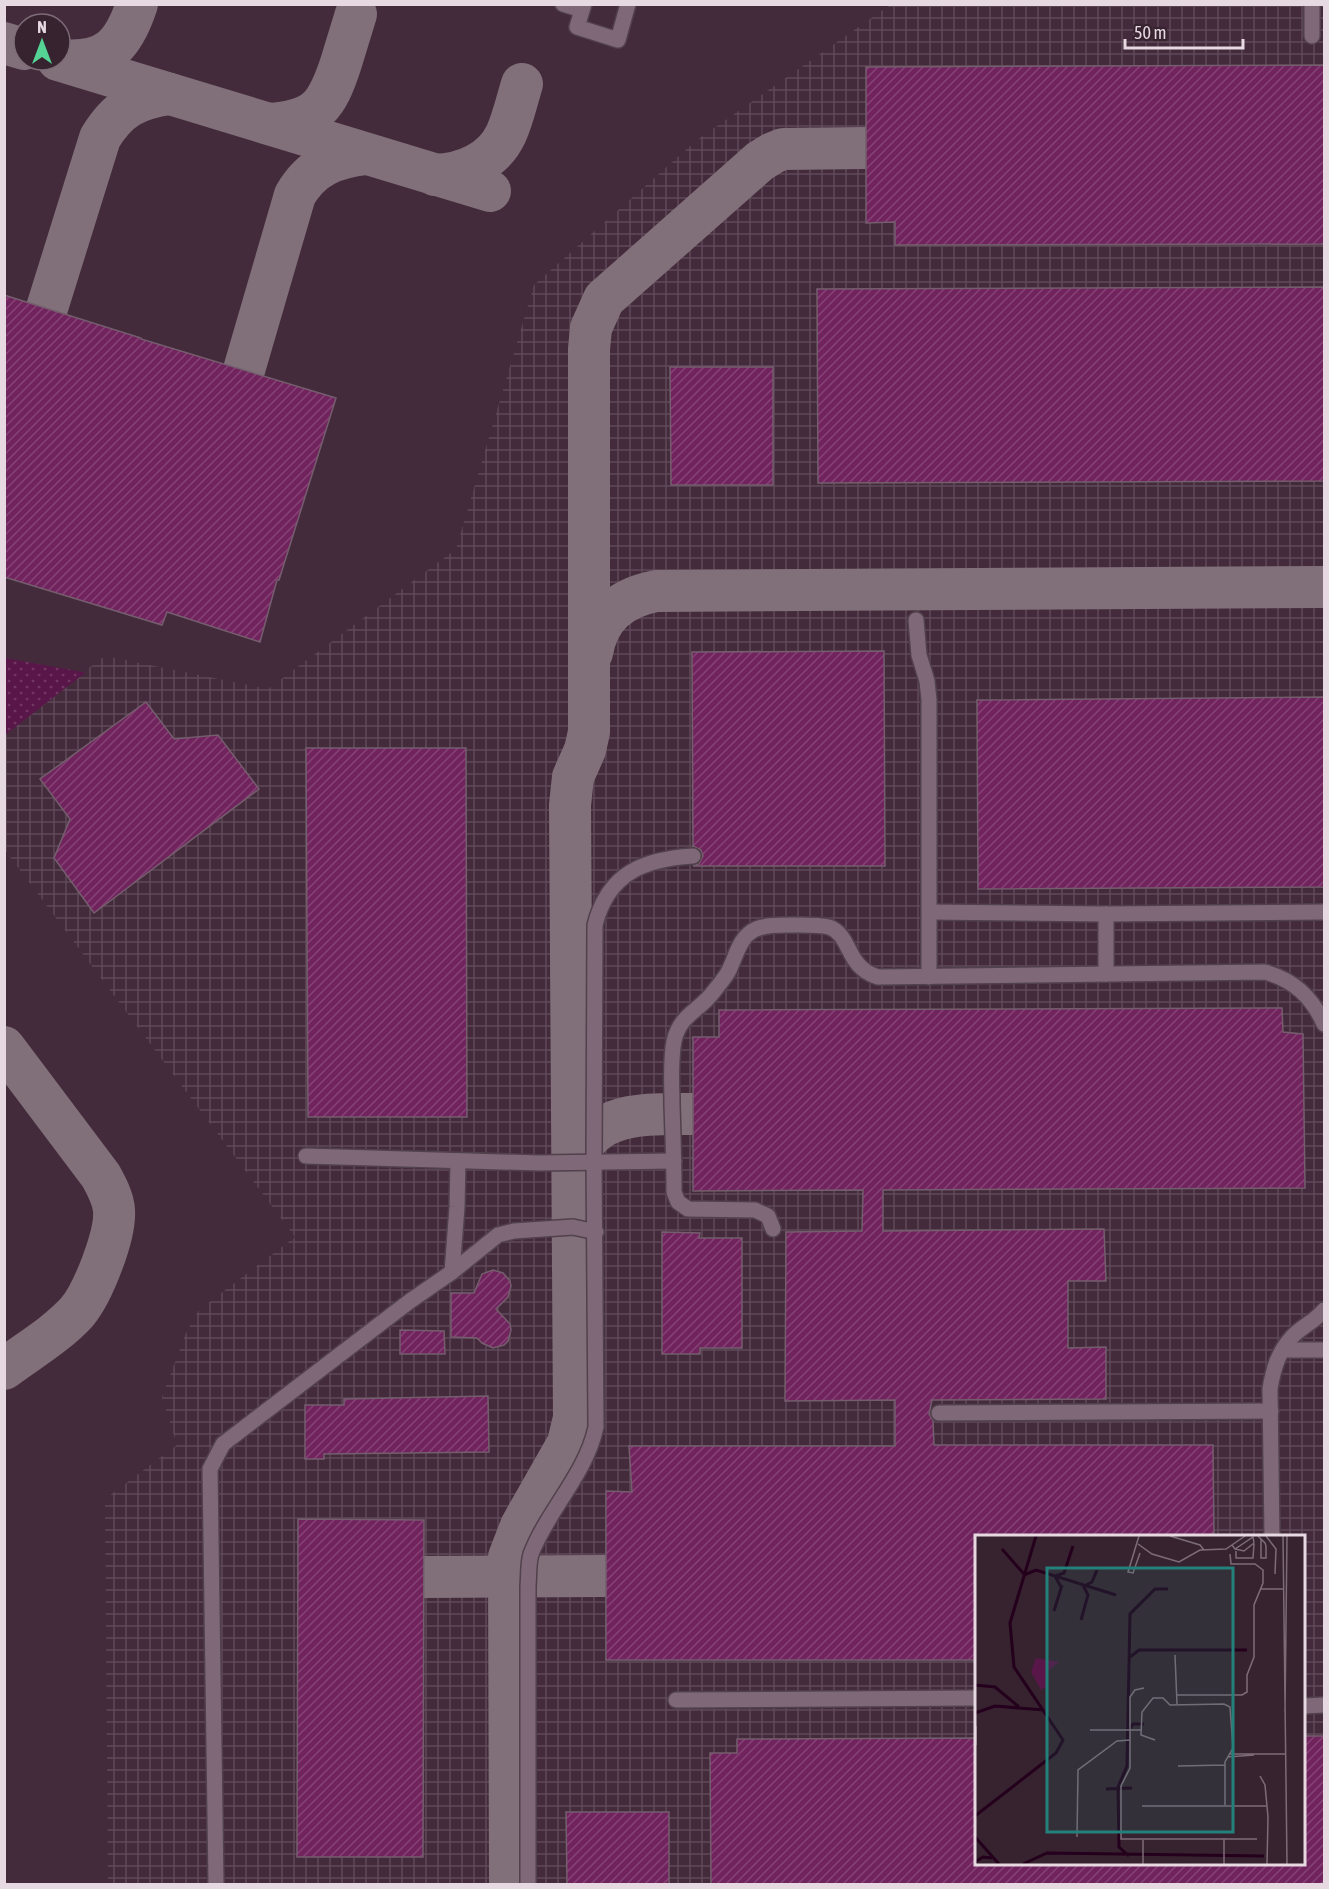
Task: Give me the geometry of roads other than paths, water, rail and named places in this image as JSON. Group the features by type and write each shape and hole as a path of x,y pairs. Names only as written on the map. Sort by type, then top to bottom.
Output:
{"lane":[{"path":"563,4 583,7 577,27 618,40 628,4"},
{"path":"1312,4 1312,36"},
{"path":"916,620 919,655 927,681 929,700 929,976"},
{"path":"528,1884 528,1586 530,1557 592,1445 596,1427 595,925 599,911 614,886 627,873 644,863 658,859 693,856"},
{"path":"930,912 1106,914 1324,912"},
{"path":"1106,914 1106,974"},
{"path":"772,1229 768,1216 755,1210 688,1209 678,1202 674,1192 671,1069 678,1029 685,1017 709,997 727,973 740,944 755,929 771,925 829,927 843,938 858,967 878,977 1265,972 1280,976 1310,998 1324,1024"},
{"path":"306,1156 539,1163 674,1161"},
{"path":"452,1272 458,1161"},
{"path":"216,1884 210,1468 223,1444 498,1235 514,1230 573,1227 596,1232"},
{"path":"1272,1535 1270,1389 1273,1371 1292,1337 1314,1322 1324,1310"},
{"path":"1305,1327 1324,1327"},
{"path":"1284,1350 1324,1350"},
{"path":"939,1413 1271,1411"},
{"path":"676,1700 975,1698"},
{"path":"1305,1706 1324,1706"}]}
